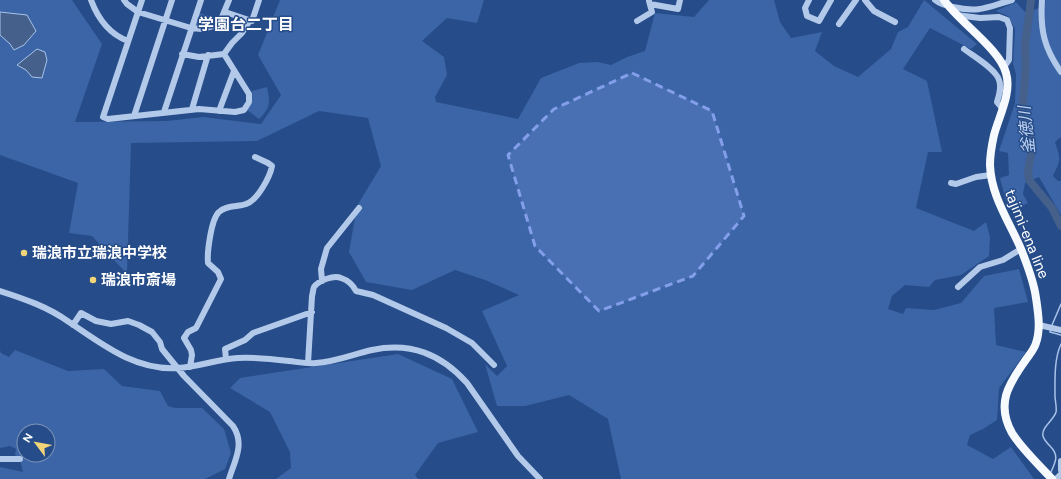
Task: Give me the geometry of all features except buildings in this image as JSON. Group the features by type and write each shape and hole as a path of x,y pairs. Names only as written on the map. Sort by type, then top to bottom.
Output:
{"main road":[{"name":"tajimi-ena line","path":"946,3 956,15 991,49 1004,67 1008,80 992,148 990,165 991,175 998,203 1021,249 1036,297 1039,325 1036,344 1011,382 1007,391 1005,411 1012,433 1018,442 1052,479"}],"street":[{"path":"91,0 99,19 107,29 128,41"},
{"path":"124,0 138,12 191,28 202,29 213,26 222,17 229,0"},
{"path":"142,0 104,117 108,119 192,109 241,112 246,109 249,102 249,94 224,54"},
{"path":"134,116 172,0"},
{"path":"164,112 201,0"},
{"path":"224,54 242,33 249,22 252,21 259,0"},
{"path":"649,2 678,9 680,0"},
{"path":"809,0 805,8 807,16 819,21 831,0"},
{"path":"839,24 856,0"},
{"path":"865,0 874,11 895,22"},
{"path":"935,0 939,3 946,3 972,10 985,9 1012,0"},
{"path":"1042,0 1042,34 1048,51 1061,72"},
{"path":"637,21 652,12 649,2"},
{"path":"225,12 252,21"},
{"path":"956,15 980,18 999,17 1007,20 1010,28 1009,60 1004,67"},
{"path":"964,49 996,74 1000,80 1000,89 997,102 1002,108"},
{"path":"182,54 199,57 224,54"},
{"path":"192,109 208,55"},
{"path":"219,111 234,71"},
{"path":"190,367 192,355 191,350 184,338 188,332 196,328 221,279 218,272 208,263 207,256 214,222 219,212 226,208 248,204 254,199 262,188 270,174 272,166 255,157"},
{"path":"951,183 956,184 991,175"},
{"path":"322,281 321,269 327,248 359,208"},
{"path":"958,287 980,267 1003,260 1021,249"},
{"path":"308,363 312,296 314,287 318,282 340,277 353,286 356,291 373,295 446,328 472,343 494,365"},
{"path":"0,292 26,299 40,305 125,358 144,365 178,368 236,358 260,358 317,363 338,360 389,347 414,349 437,357 452,367 467,383 518,456 540,479"},
{"path":"226,359 225,349 245,340 253,333 312,312"},
{"path":"73,325 81,313 96,321 111,324 128,321 152,332 160,342 162,349 178,368 233,426 238,434 239,444 237,455 229,479"},
{"path":"1039,325 1061,330"},
{"path":"0,458 16,459"},
{"path":"1061,461 1061,470"},
{"path":"1056,479 1061,474"}],"highlighted area":[{"path":"632,73 712,111 744,216 693,276 599,311 535,246 508,155 554,109"}],"shaded area":[{"path":"0,0 72,0 102,44 75,122 167,121 203,117 261,124 281,95 258,55 280,0 484,0 477,23 447,18 422,41 444,57 447,75 435,97 436,102 518,119 541,78 579,63 598,62 611,65 627,57 645,51 655,13 694,17 709,0 774,0 780,22 791,38 822,32 815,51 834,66 858,77 891,49 898,32 908,27 924,0 977,44 971,49 930,28 903,69 927,81 942,152 928,152 916,208 974,231 986,222 990,237 989,256 961,275 935,280 929,287 905,285 892,296 888,309 903,314 906,308 934,310 961,303 984,276 1019,269 1028,302 994,308 996,345 1026,352 999,388 997,420 970,435 967,445 993,459 1011,447 1034,479 621,479 608,419 569,395 525,406 497,406 485,364 497,376 507,366 482,311 519,295 485,280 455,270 412,290 366,282 349,252 357,206 381,166 368,118 319,111 257,141 131,143 127,274 92,236 69,233 78,183 0,155"},
{"path":"1046,0 1061,0 1061,137 1055,142 1059,159 1058,166 1053,176 1058,181 1061,181 1061,215 1039,177 1025,183 1023,194 1028,203 1019,207 1006,201 1000,178 1009,175 1008,153 999,151 1015,103 1016,74 1013,64 1015,29 1008,16 996,11 1016,2 1025,12 1037,9 1044,5"},
{"path":"0,12 27,15 36,31 24,45 14,50 0,35"},
{"path":"198,13 218,18 206,25 193,26"},
{"path":"37,49 45,52 47,60 42,78 32,77 26,70 17,65"},
{"path":"267,87 269,97 268,108 259,119 246,109 251,101 252,91"},
{"path":"0,350 1,353 9,357 15,350 68,371 104,369 122,386 160,391 168,406 175,408 202,408 224,429 231,453 225,469 205,479 0,479 0,467 23,472 21,463 56,463 56,423 16,423 16,449 10,446 0,448"},
{"path":"398,354 452,379 478,432 438,443 415,475 418,479 276,479 291,468 290,452 270,412 230,388 240,378"}],"waterway":[{"name":"釜徳川","path":"1031,0 1025,46 1026,67 1022,113 1031,139 1032,149 1028,172 1029,180 1052,208 1061,226"},
{"path":"1052,325 1061,304"},
{"path":"1051,329 1050,332 1061,335"},
{"path":"1050,474 1055,463 1056,456 1044,439 1043,433 1056,412 1055,370 1061,344"}],"place":[{"name":"瑞浪市立瑞浪中学校","path":"24,253"},
{"name":"瑞浪市斎場","path":"93,280"}],"district":[{"name":"学園台二丁目","path":"246,24"}]}
